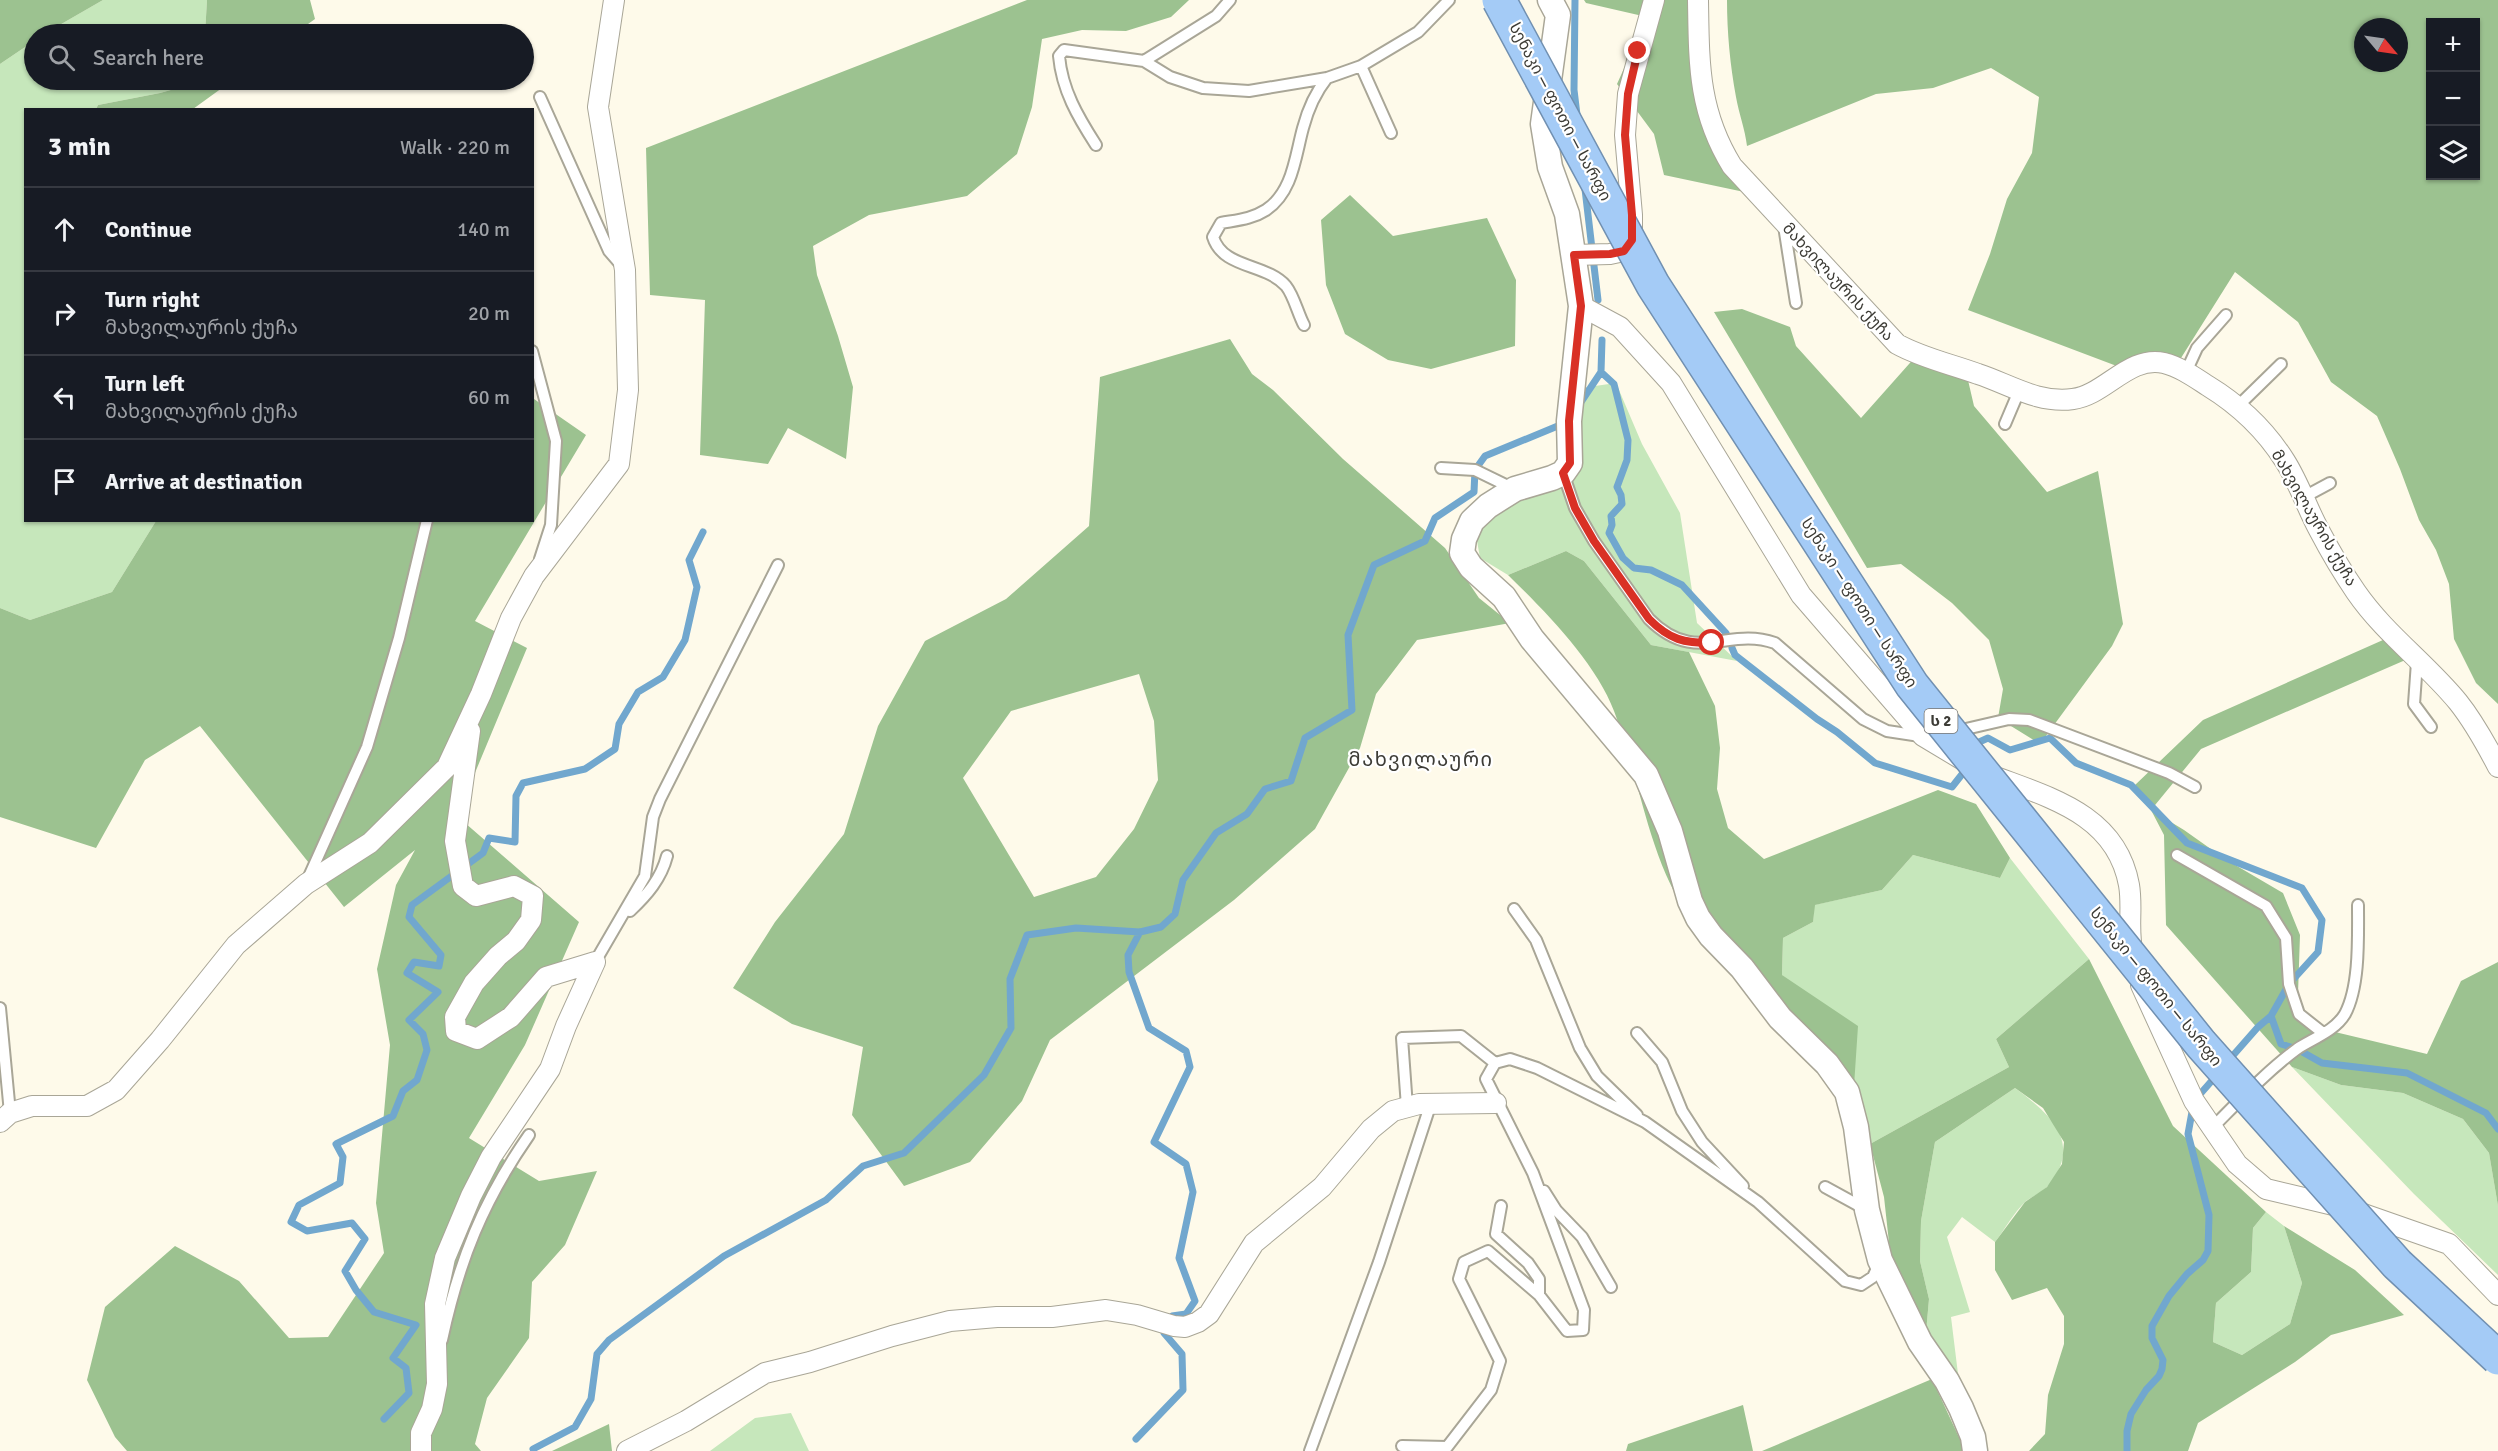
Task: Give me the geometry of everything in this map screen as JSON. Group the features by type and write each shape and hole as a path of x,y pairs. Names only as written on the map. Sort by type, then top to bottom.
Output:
{"highway":[{"name":"სენაკი — ფოთი — სარფი","path":"1499,0 1653,285 1912,685 2201,1044 2397,1264 2498,1358"}],"street":[{"path":"5,1118 32,1106 87,1106 116,1090 160,1040 236,945 306,884 370,843 447,766 511,618 534,576 619,464 627,390 625,270 598,107 614,0"},
{"path":"1550,0 1558,15 1543,124 1550,167 1580,255 1581,306 1570,410 1570,463 1563,473 1515,489 1488,506 1472,521 1464,539 1462,553 1471,567 1504,597 1532,639 1646,775 1670,831 1690,900 1698,918 1711,936 1742,968 1780,1018 1827,1064 1847,1092 1856,1127 1867,1210 1880,1260 1920,1342 1947,1381 1961,1407 1973,1437 1975,1451"},
{"path":"1580,255 1624,251 1632,240 1625,135 1628,94 1654,0"},
{"name":"მახვილაურის ქუჩა","path":"1698,0 1700,69 1707,110 1716,141 1732,166 1784,225 1897,344 1913,353 2044,398 2074,399 2096,390 2142,364 2162,363 2186,372 2237,407 2265,435 2285,461 2319,530 2356,592 2385,629 2457,701 2478,729 2498,767"},
{"path":"1581,306 1620,327 1671,383 1800,596 1923,736 1980,771 2079,812 2102,829 2119,856 2129,885 2129,938 2141,986 2194,1101 2237,1164 2266,1189 2346,1208 2450,1244 2498,1295"},
{"path":"472,711 455,842 463,886 476,896 514,886 533,896 531,921 516,941 498,956 474,983 455,1017 456,1032 477,1039 511,1017 546,977 595,962"},
{"path":"421,1451 421,1433 434,1401 437,1384 435,1304 445,1258 471,1196 491,1157 550,1069 566,1026 595,962"},
{"path":"627,1451 686,1421 765,1373 950,1321 997,1317 1052,1317 1106,1310 1137,1315 1174,1326 1185,1327 1198,1322 1209,1314 1254,1243 1322,1187 1371,1129 1393,1111 1431,1103 1496,1103"}],"lane":[{"path":"1143,61 1216,16 1230,0"},
{"path":"1096,145 1075,112 1060,74 1059,56 1064,50 1143,61 1170,77 1203,88 1249,91 1327,78 1361,66 1418,32 1449,0"},
{"path":"1361,66 1391,133"},
{"path":"1304,325 1287,287 1273,277 1233,260 1216,247 1213,237 1221,223 1248,218 1265,211 1277,201 1289,181 1308,110 1317,91 1327,78"},
{"path":"540,97 609,251 625,270"},
{"path":"1784,225 1796,303"},
{"path":"2186,372 2198,348 2226,315"},
{"path":"534,358 556,441 551,525 534,576"},
{"path":"2237,407 2281,364"},
{"path":"2005,424 2019,391"},
{"path":"1441,468 1475,470 1515,489"},
{"path":"1563,473 1575,508 1594,541 1649,619 1660,630 1689,643 1712,643 1759,637 1775,643 1863,719 1887,731 1923,736 2009,719 2029,720 2169,773 2195,787"},
{"path":"2304,497 2330,483"},
{"path":"306,884 367,747 399,638 427,522"},
{"path":"595,962 645,876 653,816 660,799 778,565"},
{"path":"2417,662 2414,704 2431,727"},
{"path":"2177,855 2266,906 2286,938 2289,984 2299,1014 2323,1034"},
{"path":"614,926 651,889 664,868 667,856"},
{"path":"2212,1128 2297,1049 2323,1034 2344,1017 2350,1002 2355,972 2358,905"},
{"path":"1514,909 1536,940 1580,1048 1597,1076 1645,1122 1758,1202"},
{"path":"0,1008 5,1118"},
{"path":"1637,1033 1662,1062 1682,1112 1702,1142 1758,1202 1845,1281 1861,1285 1873,1277 1880,1260"},
{"path":"1407,1107 1402,1038 1461,1036 1495,1064"},
{"path":"1611,1287 1582,1238 1556,1210 1533,1173 1486,1079 1495,1064 1510,1059 1537,1068 1645,1122"},
{"path":"1310,1451 1386,1243 1431,1103"},
{"path":"436,1368 462,1262 486,1203 505,1168 529,1135"},
{"path":"1402,1446 1445,1449 1491,1390 1500,1360 1459,1279 1464,1262 1488,1251 1539,1295 1567,1331 1583,1330 1584,1310 1533,1173"},
{"path":"1825,1187 1867,1210"},
{"path":"1501,1206 1496,1234 1528,1263 1539,1279 1539,1295"}],"green space":[{"path":"0,0 103,0 61,24 24,24 24,48 0,64"},
{"path":"103,0 207,0 206,24 61,24"},
{"path":"207,0 310,0 315,19 308,24 206,24"},
{"path":"1027,0 1189,0 1171,17 1126,31 1082,30 1042,39 1032,107 1017,154 967,196 869,215 813,246 817,275 853,387 846,459 788,428 768,464 700,455 705,300 650,295 646,148"},
{"path":"1584,0 1694,0 1704,83 1749,193 1664,175 1654,134 1617,84 1647,17 1586,3"},
{"path":"1727,0 2498,0 2498,704 2476,683 2454,639 2449,584 2436,550 2419,520 2377,416 2331,382 2298,322 2235,272 2181,358 2150,353 2122,368 1968,310 1990,254 2007,199 2032,153 2039,97 1991,68 1933,88 1876,94 1747,146 1737,103 1729,48"},
{"path":"24,48 24,90 171,90 98,105 96,108 24,108 24,522 155,522 112,592 30,620 0,608 0,64"},
{"path":"171,90 219,90 194,108 96,108 98,105"},
{"path":"1350,195 1393,236 1487,218 1516,280 1515,346 1431,369 1388,360 1345,334 1326,285 1321,220"},
{"path":"1742,309 1790,327 1796,346 1861,418 1925,346 1964,363 1974,406 2047,492 2098,471 2123,624 2112,646 2040,744 1998,718 2003,689 1989,640 1952,603 1901,564 1867,568 1714,312"},
{"path":"1230,339 1252,374 1273,390 1343,459 1445,548 1479,598 1510,623 1417,640 1376,694 1360,748 1315,829 1234,900 1050,1040 1022,1101 970,1162 904,1186 852,1115 863,1047 792,1024 733,988 775,922 844,834 878,726 925,641 1006,599 1089,526 1100,377","holes":["1139,674 1154,721 1158,780 1134,829 1096,877 1034,897 963,778 1011,711"]},
{"path":"1616,383 1642,444 1680,513 1697,623 1737,661 1651,645 1584,561 1566,551 1508,575 1480,558 1476,535 1484,516 1563,473 1574,389"},
{"path":"534,399 586,435 475,621 527,648 457,816 579,922 525,1045 469,1138 539,1181 597,1171 565,1245 532,1282 529,1338 487,1398 475,1444 481,1451 127,1451 115,1437 87,1380 105,1307 175,1246 239,1281 289,1338 328,1337 384,1253 376,1203 390,1045 377,969 396,885 415,850 344,907 200,726 145,760 96,848 0,817 0,608 30,620 112,592 155,522 534,522"},
{"path":"1566,551 1584,561 1651,645 1689,652 1715,706 1720,748 1717,789 1728,828 1764,859 1938,790 1976,804 2010,858 2000,878 1913,855 1882,890 1815,905 1813,922 1783,938 1782,975 1858,1026 1854,1086 1692,921 1677,897 1655,846 1623,738 1606,693 1568,638 1508,575"},
{"path":"2392,636 2410,658 2201,749 2151,810 2134,786 2203,720"},
{"path":"2151,810 2225,859 2283,893 2300,935 2298,994 2302,1011 2316,1024 2335,1032 2427,1054 2461,981 2498,962 2498,1206 2489,1153 2463,1119 2403,1093 2341,1085 2292,1067 2166,925 2164,835"},
{"path":"1913,855 2000,878 2010,858 2089,959 1996,1039 2009,1067 1870,1144 1857,1107 1782,975 1783,938 1813,922 1814,905 1882,890"},
{"path":"2089,959 2173,1126 2266,1212 2253,1228 2251,1272 2216,1303 2213,1342 2242,1355 2290,1324 2302,1283 2284,1226 2355,1270 2404,1315 2331,1335 2295,1362 2198,1423 2188,1451 2029,1451 2045,1434 2048,1395 2064,1344 2064,1316 2047,1288 2012,1300 1995,1270 1995,1242 2025,1202 2047,1187 2062,1164 2064,1142 2043,1108 2015,1088 1935,1142 1921,1221 1920,1261 1929,1299 1925,1344 1894,1288 1884,1197 1870,1144 2009,1067 1996,1039"},
{"path":"2292,1067 2341,1085 2403,1093 2463,1119 2489,1153 2498,1206 2498,1275 2414,1194"},
{"path":"2015,1088 2040,1108 2058,1130 2063,1155 2059,1170 2049,1185 2022,1205 1995,1242 1962,1217 1947,1237 1970,1312 1951,1317 1958,1374 1925,1344 1929,1299 1920,1261 1921,1221 1935,1142"},
{"path":"2266,1212 2284,1226 2302,1283 2290,1324 2242,1355 2213,1342 2216,1303 2251,1272 2253,1228"},
{"path":"1932,1379 1963,1446 1963,1451 1762,1451"},
{"path":"1743,1405 1753,1451 1626,1451 1628,1444"},
{"path":"791,1413 809,1451 710,1451 755,1418"},
{"path":"609,1424 612,1451 552,1451"}],"waterway":[{"path":"1575,0 1574,90 1577,115"},
{"path":"1585,189 1598,300"},
{"path":"1579,405 1601,372 1602,340"},
{"path":"1601,372 1614,384 1628,440 1627,460 1617,487 1622,504 1611,516 1612,525 1609,533 1623,558 1634,568 1651,570 1682,585 1726,633"},
{"path":"533,1449 575,1427 591,1399 597,1354 609,1340 724,1256 826,1200 863,1166 904,1153 984,1075 1011,1028 1010,979 1027,935 1076,928 1140,932 1161,927 1175,914 1183,880 1216,833 1247,814 1265,789 1291,781 1305,738 1352,710 1348,635 1374,565 1425,541 1435,518 1474,492 1475,470 1485,456 1565,423"},
{"path":"384,1419 409,1393 406,1368 393,1358 416,1325 374,1312 356,1290 345,1271 365,1239 352,1223 307,1231 291,1222 299,1205 340,1183 343,1157 336,1144 393,1116 403,1091 417,1080 427,1050 423,1034 409,1020 438,992 407,973 414,962 439,966 441,955 409,917 412,905 483,853 489,838 515,842 516,796 523,783 585,769 615,749 619,724 638,692 663,677 685,640 697,587 689,560 703,532"},
{"path":"1732,648 1735,655 1875,763 1952,787 1963,773"},
{"path":"1975,748 1977,743 1988,738 2010,750 2050,738 2076,763 2131,785 2187,843 2302,888 2322,920 2318,952 2289,984 2271,1016 2258,1027 2229,1060"},
{"path":"1136,1439 1183,1390 1182,1354 1164,1333 1172,1316 1186,1314 1195,1301 1179,1258 1193,1192 1186,1164 1154,1142 1190,1067 1186,1051 1149,1028 1129,972 1128,955 1140,932"},
{"path":"2271,1016 2281,1044 2297,1049 2322,1063 2407,1073 2486,1113 2498,1129"},
{"path":"2127,1451 2127,1431 2131,1414 2162,1369 2163,1360 2152,1338 2152,1326 2169,1296 2187,1274 2203,1260 2208,1251 2209,1215 2188,1134 2194,1101 2216,1076"}],"district":[{"name":"მახვილაური","path":"1421,759"}],"route":[{"path":"1638,51 1628,94 1625,135 1632,240 1624,251 1610,254 1574,255 1581,306 1572,377 1569,421 1570,463 1563,473 1575,508 1594,541 1649,619 1660,630 1676,639 1689,643 1712,643"}]}
